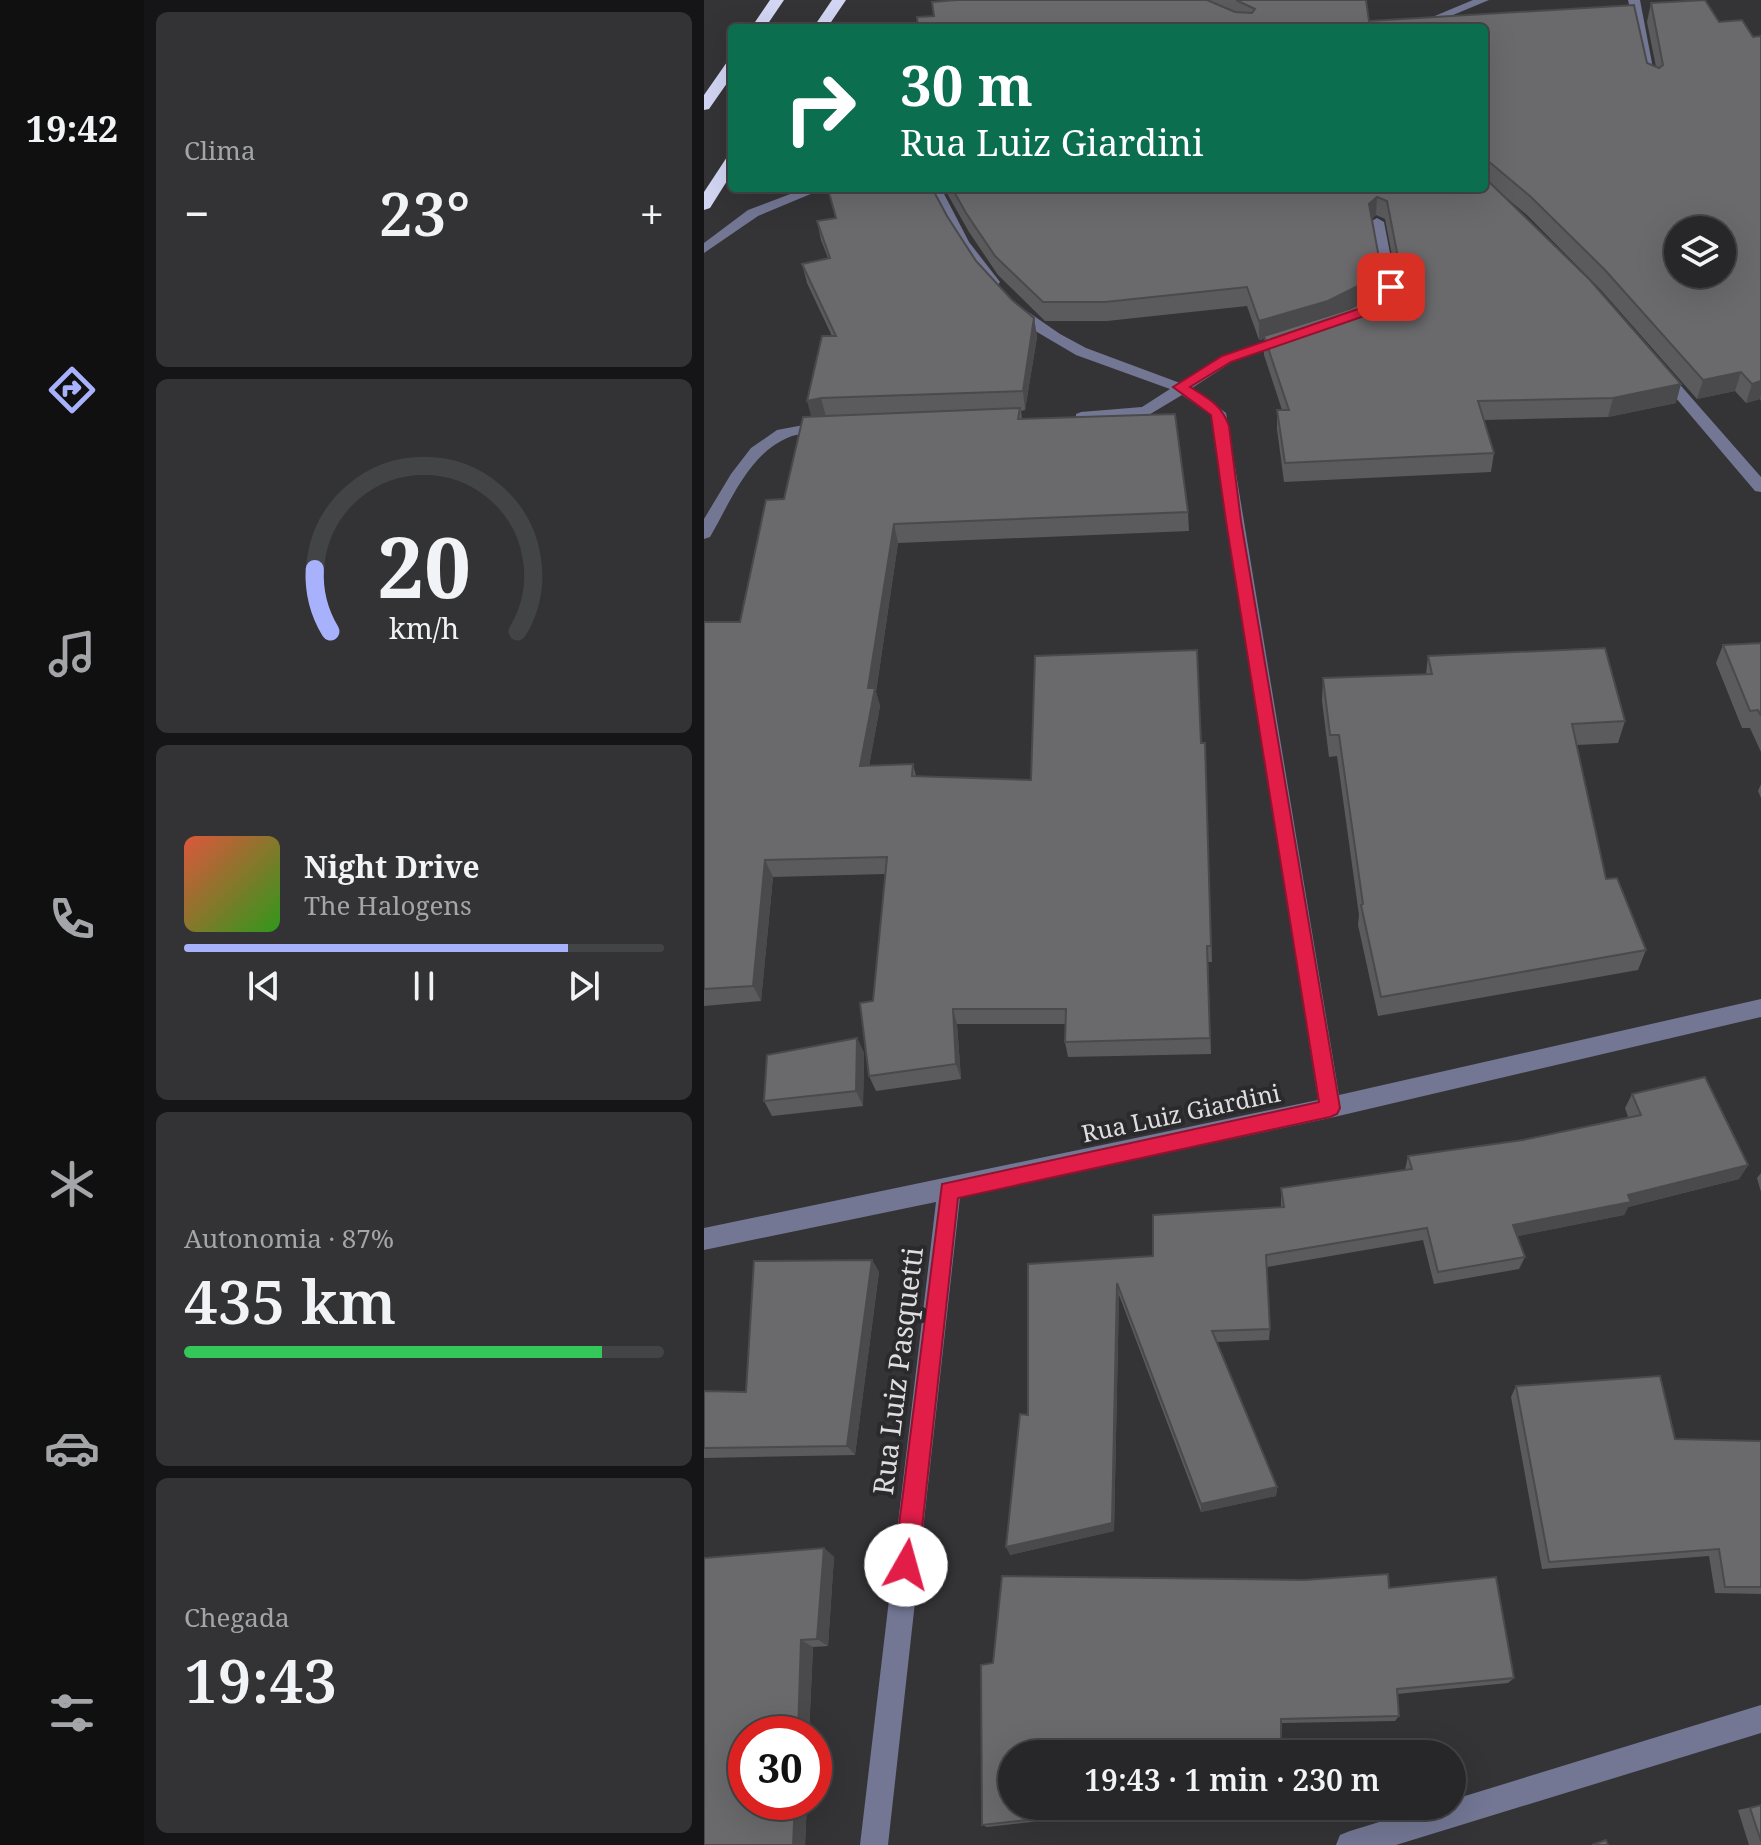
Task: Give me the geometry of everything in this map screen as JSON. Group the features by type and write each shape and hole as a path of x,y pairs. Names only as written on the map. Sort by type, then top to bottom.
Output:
{"highway":[{"path":"761,24 777,0"},
{"path":"823,24 839,0"},
{"path":"704,106 728,71"},
{"path":"704,205 728,166"}],"street":[{"path":"1422,24 1483,0"},
{"path":"1634,0 1652,81"},
{"path":"704,249 753,213 808,192"},
{"path":"936,192 963,243 1004,295 1035,326 1072,348 1180,387 1218,413 1330,1108"},
{"path":"1365,311 1391,295 1377,222"},
{"path":"1062,418 1147,411 1227,359 1307,331"},
{"path":"1655,365 1761,487"},
{"path":"704,533 749,462 765,444 779,435 797,430 842,425"},
{"name":"Rua Luiz Giardini","path":"704,1239 949,1191 1330,1108 1761,1008"},
{"name":"Rua Luiz Pasquetti","path":"874,1845 949,1191"},
{"path":"1350,1845 1761,1719"}],"building":[{"path":"957,0 1207,0 1235,12 1252,13 1255,9 1236,0 1366,0 1369,21 1634,5 1647,63 1659,68 1663,65 1651,3 1705,0 1719,22 1742,20 1753,37 1761,36 1761,381 1752,384 1741,372 1703,380 1605,270 1531,197 1488,161 1488,24 918,24 917,17 934,16 932,2"},
{"path":"1488,181 1590,280 1681,384 1613,398 1478,401 1494,453 1285,463 1277,410 1289,410 1264,336 1349,309 1388,290 1402,278 1387,201 1377,197 1369,204 1382,274 1328,301 1259,321 1247,287 1105,302 1043,302 995,256 954,192 1488,192"},
{"path":"829,192 934,192 976,261 1012,300 1034,318 1023,391 807,401 822,336 836,336 802,264 830,258 817,221 836,218"},
{"path":"1020,408 1018,419 1175,414 1188,512 894,524 868,688 875,688 860,766 913,764 912,776 1031,780 1035,656 1197,650 1201,743 1205,743 1211,946 1207,946 1210,1038 1065,1042 1066,1009 953,1009 956,1064 869,1076 860,1003 873,1001 887,857 765,860 753,986 704,989 704,622 740,622 766,500 784,499 803,417"},
{"path":"1761,643 1761,716 1758,710 1750,711 1723,645"},
{"path":"1605,648 1625,721 1572,724 1606,879 1617,878 1646,950 1381,997 1361,905 1339,735 1330,735 1323,678 1432,674 1428,656"},
{"path":"857,1038 856,1091 764,1101 767,1055"},
{"path":"1705,1077 1748,1165 1628,1195 1631,1202 1513,1225 1525,1257 1438,1272 1427,1228 1266,1255 1270,1329 1212,1331 1277,1487 1201,1504 1117,1283 1112,1523 1006,1547 1020,1414 1028,1415 1028,1264 1153,1256 1153,1215 1284,1207 1281,1188 1412,1169 1408,1156 1523,1140 1641,1115 1632,1094"},
{"path":"872,1260 847,1446 704,1448 704,1391 746,1392 754,1261"},
{"path":"1660,1376 1675,1439 1761,1441 1761,1587 1725,1587 1719,1549 1549,1562 1516,1386"},
{"path":"824,1548 817,1639 801,1640 799,1716 728,1716 728,1820 794,1820 793,1845 704,1845 704,1558"},
{"path":"1388,1574 1389,1588 1496,1577 1514,1678 1397,1689 1399,1716 1281,1719 1281,1740 998,1740 998,1820 1027,1820 982,1825 981,1665 993,1663 1002,1576 1304,1580"},
{"path":"1761,1805 1761,1841 1750,1808"}],"route":[{"path":"906,1565 949,1191 1330,1108 1234,521 1222,426 1218,413 1211,406 1180,387 1227,359 1365,311 1387,300 1391,287"}]}
